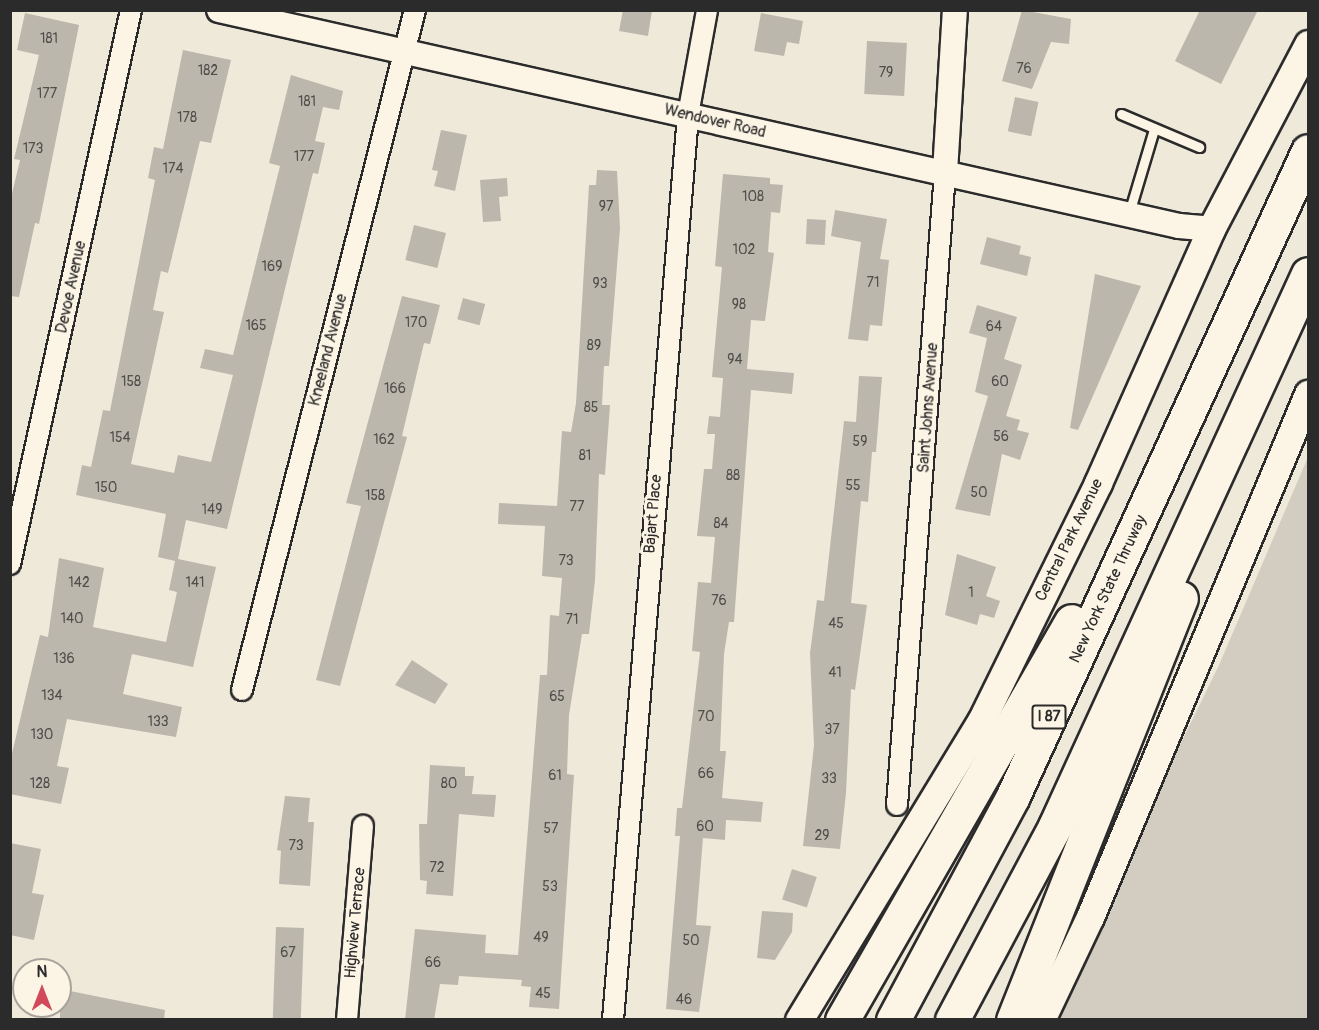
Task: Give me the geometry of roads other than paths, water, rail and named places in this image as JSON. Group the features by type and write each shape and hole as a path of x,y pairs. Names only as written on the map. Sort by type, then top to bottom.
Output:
{"highway":[{"name":"New York State Thruway","path":"893,1020 975,873 1308,151"},
{"path":"952,1020 1055,826 1308,274"},
{"path":"842,1020 1191,408"},
{"path":"1013,1020 1171,627 1246,409"}],"main road":[{"name":"Central Park Avenue","path":"799,1020 981,721 1098,483 1211,229 1308,44"},
{"path":"1041,1020 1090,917 1308,394"}],"street":[{"name":"Devoe Avenue","path":"10,564 131,10"},
{"name":"Wendover Road","path":"219,10 1129,215 1211,229"},
{"name":"Kneeland Avenue","path":"242,690 415,10"},
{"name":"Bajart Place","path":"613,1020 688,115 707,10"},
{"name":"Saint Johns Avenue","path":"897,805 945,172 955,10"},
{"name":"Highview Terrace","path":"347,1020 363,826"}],"lane":[{"path":"1121,114 1199,147"},
{"path":"1129,215 1155,129"}]}
